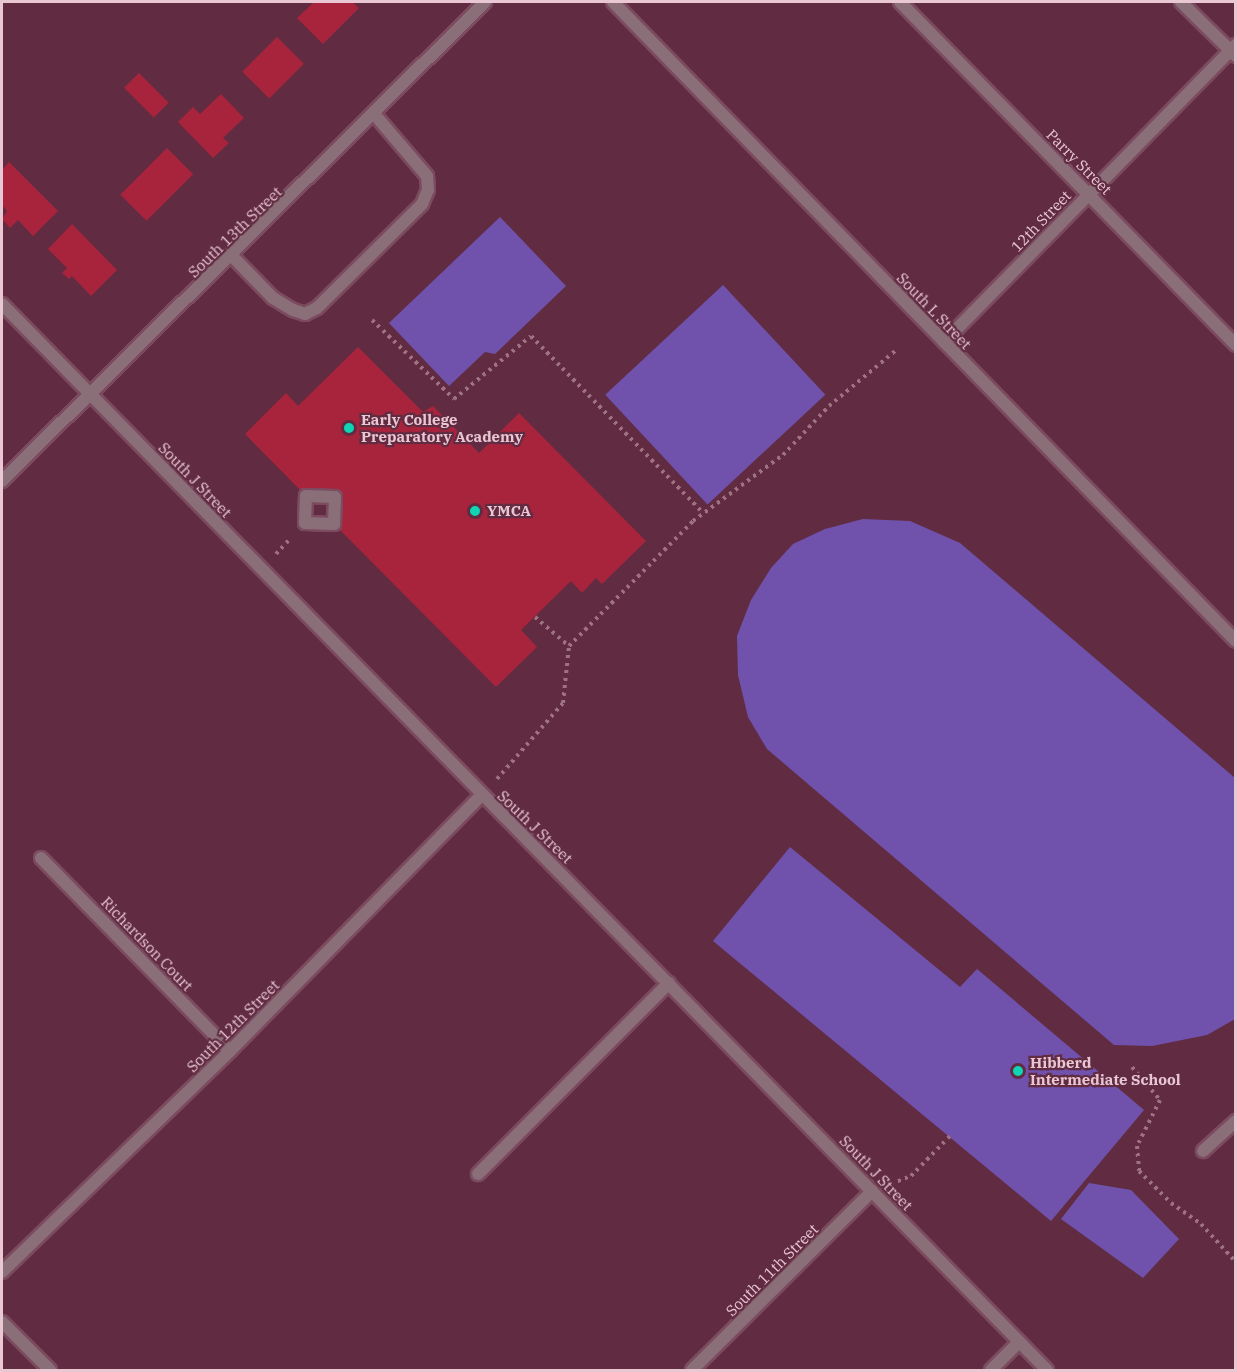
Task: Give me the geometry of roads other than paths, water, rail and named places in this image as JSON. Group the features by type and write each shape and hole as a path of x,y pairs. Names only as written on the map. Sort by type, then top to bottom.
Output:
{"street":[{"name":"South 13th Street","path":"2,481 375,115 485,2"},
{"name":"South L Street","path":"613,2 1236,641"},
{"name":"Parry Street","path":"900,2 1236,345"},
{"path":"1181,2 1234,50"},
{"name":"12th Street","path":"944,342 1234,50"},
{"path":"232,256 273,298 305,314 317,308 422,204 428,190 427,176 375,115"},
{"name":"South J Street","path":"2,304 1047,1371"},
{"name":"South 12th Street","path":"2,1272 230,1051 482,796"},
{"name":"Richardson Court","path":"41,858 230,1051"},
{"path":"478,1174 669,983"},
{"path":"1203,1151 1236,1121"},
{"name":"South 11th Street","path":"692,1371 872,1191"},
{"path":"2,1322 50,1371"},
{"path":"991,1371 1019,1341"}],"place":[{"name":"Early College Preparatory Academy","path":"349,428"},
{"name":"YMCA","path":"475,511"},
{"name":"Hibberd Intermediate School","path":"1018,1071"}]}
